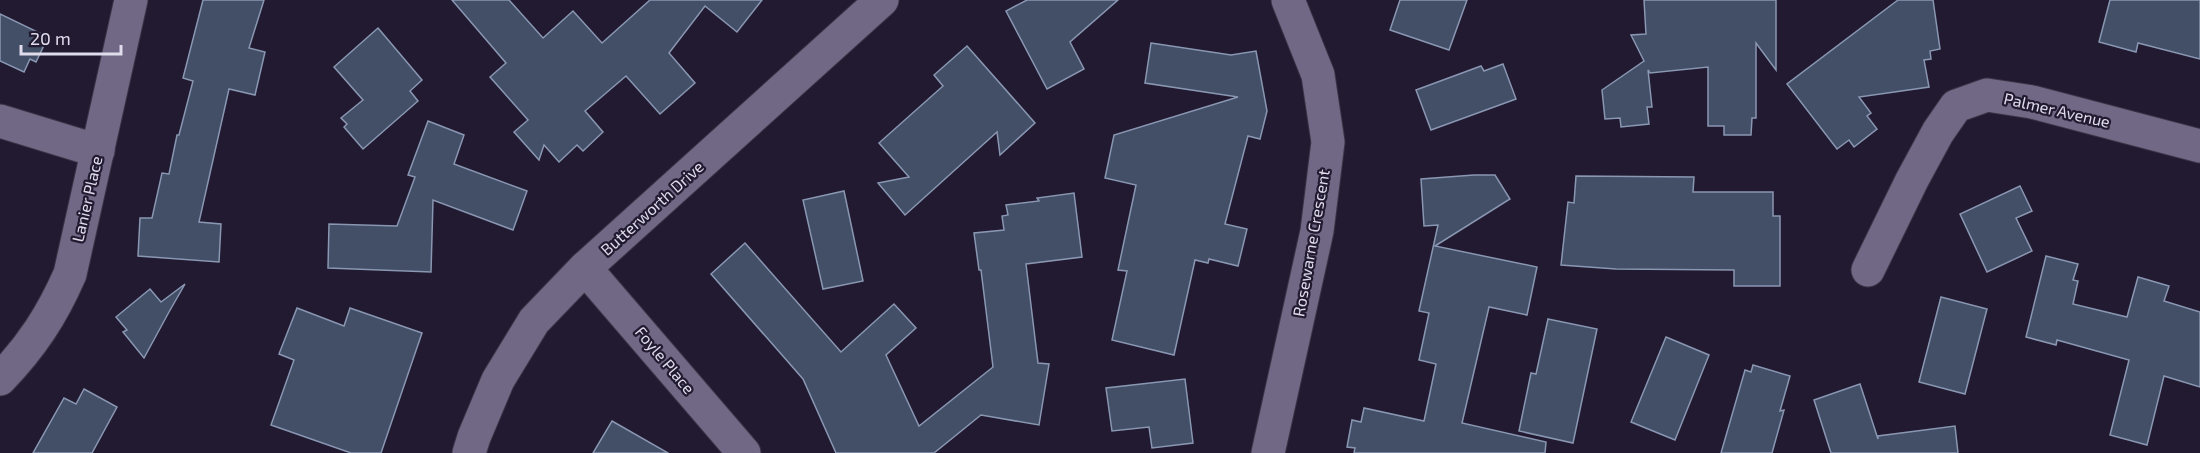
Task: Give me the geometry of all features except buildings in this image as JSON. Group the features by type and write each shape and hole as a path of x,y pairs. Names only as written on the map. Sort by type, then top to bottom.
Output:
{"street":[{"name":"Lanier Place","path":"0,379 37,337 57,304 70,274 131,0"},
{"name":"Butterworth Drive","path":"470,453 474,437 498,380 534,321 585,268 882,0"},
{"name":"Rosewarne Crescent","path":"1268,453 1317,231 1328,142 1318,75 1288,0"},
{"name":"Palmer Avenue","path":"1868,270 1912,180 1938,132 1956,106 1987,95 2032,102 2200,146"},
{"path":"0,121 98,151"},
{"name":"Foyle Place","path":"585,268 744,453"}]}
